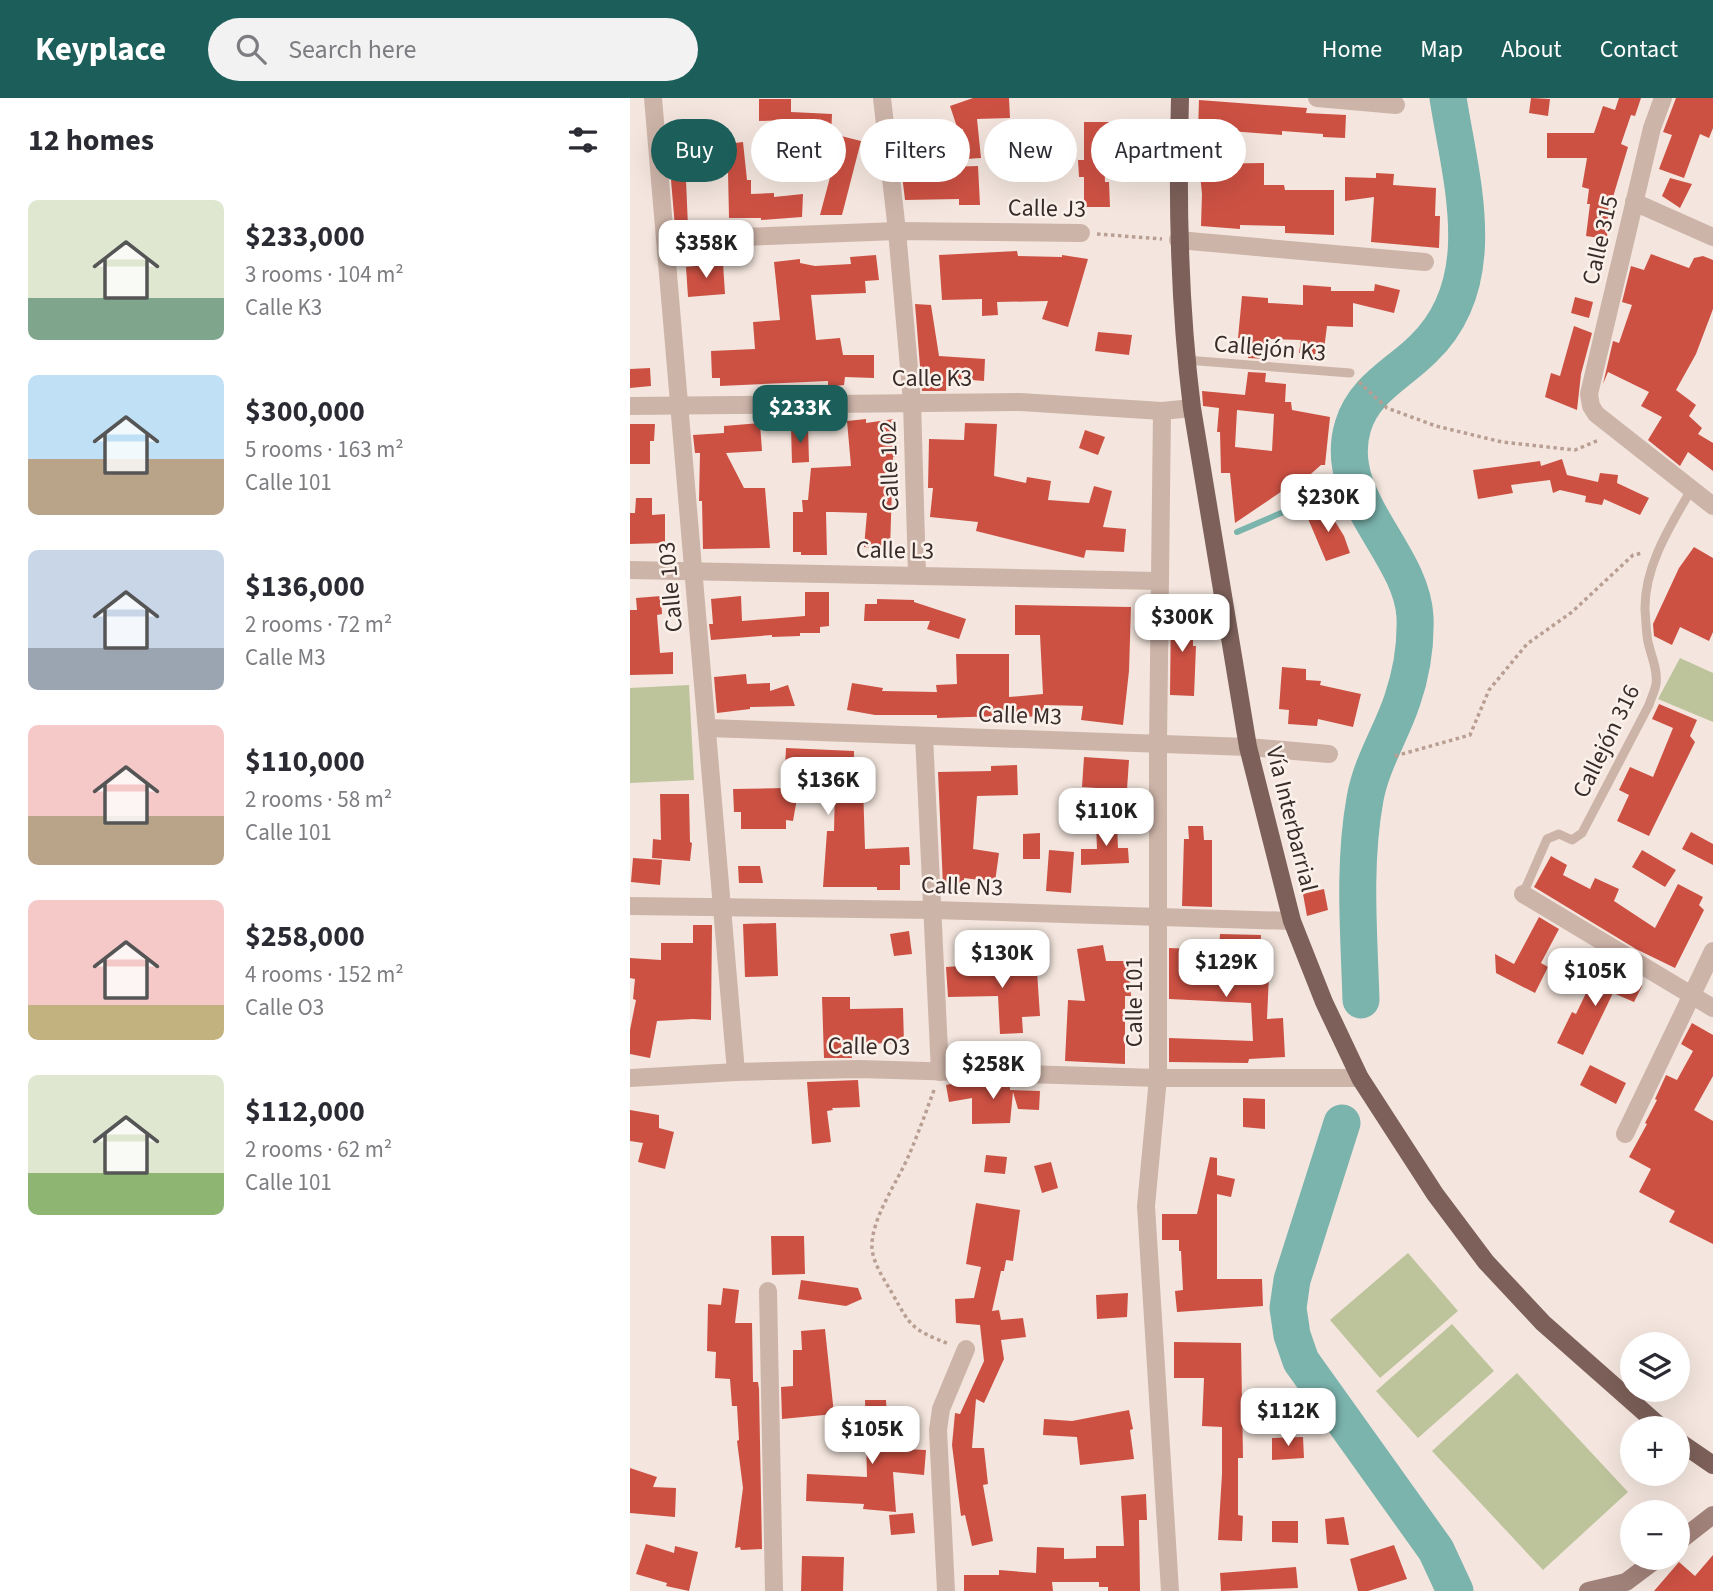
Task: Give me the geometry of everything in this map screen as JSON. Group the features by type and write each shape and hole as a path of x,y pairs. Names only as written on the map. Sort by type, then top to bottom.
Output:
{"main road":[{"name":"Vía Interbarrial","path":"1180,98 1178,240 1192,408 1248,747 1292,920 1324,1002 1360,1078 1434,1194 1486,1262 1543,1323 1648,1416"},
{"path":"1690,1449 1713,1465"}],"street":[{"name":"Calle 103","path":"653,98 736,1072"},
{"name":"Calle 102","path":"881,98 897,231 912,402 917,575"},
{"path":"1317,98 1396,105"},
{"name":"Calle 315","path":"1617,433 1596,414 1589,394 1652,128 1663,98"},
{"path":"1634,202 1713,237"},
{"name":"Calle J3","path":"666,240 897,231 1081,233"},
{"path":"1178,240 1425,262"},
{"name":"Calle K3","path":"630,406 912,402 1067,403 1162,411 1192,408"},
{"name":"Calle 101","path":"1162,411 1158,1078 1146,1206 1170,1591"},
{"path":"1617,433 1713,506"},
{"name":"Calle L3","path":"630,570 692,569 1159,581"},
{"name":"Calle M3","path":"708,728 1248,747 1329,754"},
{"path":"924,736 940,1072"},
{"path":"1523,894 1713,1008"},
{"name":"Calle N3","path":"630,906 933,910 1292,920"},
{"path":"1625,1134 1713,951"},
{"name":"Calle O3","path":"630,1078 859,1069 1158,1078 1360,1078"},
{"path":"768,1292 774,1591"},
{"path":"946,1591 938,1430 941,1409 966,1349"},
{"path":"1690,1533 1713,1515"},
{"path":"1608,1588 1638,1570"}],"lane":[{"name":"Callejón K3","path":"1186,360 1350,373"},
{"name":"Callejón 316","path":"1523,894 1547,839 1559,834 1572,840 1582,833 1649,705 1656,685 1656,669 1647,640 1645,607 1649,578 1659,550 1692,490"}],"path":[{"name":"Calle J3","path":"1081,233 1178,240"},
{"path":"1350,373 1387,408 1436,426 1502,442 1575,450 1617,433"},
{"path":"1395,756 1470,735 1489,690 1527,644 1572,612 1633,555 1659,550"},
{"path":"940,1072 909,1156 890,1188 877,1223 872,1247 876,1265 907,1321 923,1334 966,1349"}],"green space":[{"path":"1680,658 1713,673 1713,722 1658,699"},
{"path":"689,685 694,780 630,783 630,688"},
{"path":"1408,1253 1458,1311 1380,1378 1330,1320"},
{"path":"1452,1324 1494,1371 1418,1438 1376,1391"},
{"path":"1517,1373 1628,1492 1543,1570 1432,1451"}],"building":[{"path":"973,98 1009,98 1010,118 977,119 981,158 970,159 970,119 954,119 950,106"},
{"path":"1531,98 1550,99 1548,116 1529,113"},
{"path":"1619,98 1641,98 1635,116 1631,115 1621,144 1628,147 1613,197 1609,196 1607,239 1586,236 1589,189 1582,187 1587,158 1547,158 1547,133 1594,133 1603,106 1615,110"},
{"path":"1676,98 1713,98 1713,128 1709,138 1700,134 1684,178 1659,169 1672,135 1663,132"},
{"path":"759,99 791,99 791,112 832,114 832,119 759,119"},
{"path":"1199,100 1307,108 1306,113 1346,115 1345,138 1282,131 1282,135 1246,132 1246,119 1198,119"},
{"path":"1084,122 1091,122 1091,182 1109,182 1110,207 1084,207 1084,177 1079,177 1078,160 1084,160"},
{"path":"846,137 860,141 842,215 820,215 829,182 846,182"},
{"path":"743,142 747,180 751,180 751,194 774,193 774,197 803,194 802,217 761,220 729,218 728,182 737,182 737,143"},
{"path":"1246,163 1264,163 1264,185 1284,185 1285,190 1334,190 1334,235 1285,233 1285,226 1240,225 1240,229 1201,226 1201,182 1246,182"},
{"path":"970,166 978,166 980,205 959,205 959,199 905,200 903,182 970,182"},
{"path":"1376,173 1394,174 1393,185 1436,188 1435,216 1440,216 1439,248 1371,242 1374,197 1345,201 1345,177 1376,178"},
{"path":"1670,178 1692,184 1680,208 1662,196"},
{"path":"671,182 686,182 688,227 675,227"},
{"path":"1017,251 1018,256 1062,255 1088,259 1068,327 1042,319 1048,301 997,302 998,315 982,316 982,299 942,300 939,255"},
{"path":"1651,254 1689,268 1694,258 1703,256 1713,260 1713,309 1696,354 1676,390 1696,405 1689,416 1702,428 1698,434 1713,443 1713,471 1688,452 1680,466 1648,440 1662,417 1641,406 1649,392 1608,372 1603,384 1613,341 1619,343 1632,305 1622,302 1631,266 1644,270"},
{"path":"876,255 879,280 865,281 866,293 811,295 816,340 840,338 843,355 874,355 874,378 845,377 844,385 828,387 828,381 720,386 720,378 712,378 711,351 755,349 753,322 780,320 774,262 800,259 800,263 815,266 851,264 850,257"},
{"path":"723,263 725,294 688,297 686,267"},
{"path":"1375,284 1400,290 1394,313 1353,303 1353,327 1327,326 1323,357 1299,353 1301,340 1268,339 1266,359 1248,358 1249,338 1238,338 1242,296 1268,298 1268,303 1303,305 1303,285 1331,287 1331,291 1374,291"},
{"path":"1575,297 1593,302 1589,318 1571,313"},
{"path":"915,304 931,305 939,356 985,359 984,381 947,378 946,391 922,391"},
{"path":"1574,326 1592,333 1581,374 1577,410 1545,397 1551,373 1560,376"},
{"path":"1098,332 1132,335 1129,355 1095,351"},
{"path":"650,368 651,386 630,388 630,369"},
{"path":"1248,372 1266,373 1265,382 1286,384 1285,402 1291,402 1292,410 1330,417 1325,465 1321,465 1296,487 1294,483 1235,523 1230,473 1221,473 1220,432 1217,432 1219,408 1203,406 1202,391 1245,395","holes":["1237,410 1274,414 1272,451 1235,447"]},
{"path":"866,419 866,423 894,419 899,456 893,457 890,549 864,547 867,513 826,512 827,555 801,555 801,552 793,552 793,512 803,512 802,500 808,500 811,468 851,466 847,421"},
{"path":"760,423 762,451 726,453 744,488 765,488 770,548 703,549 702,501 699,501 700,453 695,453 693,435 724,433 724,426"},
{"path":"965,423 997,424 994,476 1026,483 1027,477 1051,481 1048,500 1089,503 1094,486 1112,491 1103,527 1126,529 1124,552 1086,550 1084,558 976,531 978,522 930,517 933,488 928,488 929,439 964,440"},
{"path":"630,424 655,424 654,441 650,441 650,464 630,464"},
{"path":"791,427 808,427 809,462 792,463"},
{"path":"1085,430 1105,437 1098,455 1079,448"},
{"path":"1562,459 1567,475 1598,482 1600,473 1618,475 1617,483 1649,498 1640,515 1604,499 1602,505 1585,502 1586,496 1560,490 1553,493 1550,480 1511,485 1513,493 1478,499 1473,470 1540,461 1541,466"},
{"path":"636,498 652,498 652,515 665,514 665,543 630,544 630,513 635,513"},
{"path":"1325,505 1344,536 1350,553 1326,561 1306,514"},
{"path":"1694,547 1713,558 1713,632 1709,641 1680,627 1672,645 1654,636 1653,624 1679,568"},
{"path":"805,592 829,592 829,626 820,627 820,633 711,640 711,599 741,596 742,621 805,616"},
{"path":"661,596 662,614 657,615 660,653 673,652 673,674 630,675 630,610 637,610 636,598"},
{"path":"877,599 914,600 966,619 959,639 927,629 930,621 864,621 865,604 877,604"},
{"path":"1015,605 1131,607 1129,671 1123,725 1081,720 1083,706 1044,705 1044,716 1002,718 875,715 847,710 852,683 883,688 882,691 937,692 936,685 957,684 956,654 1009,654 1009,697 1043,694 1040,635 1015,635"},
{"path":"1171,611 1193,611 1193,646 1196,646 1194,696 1170,695"},
{"path":"1282,667 1306,669 1306,680 1321,681 1320,685 1361,694 1353,727 1318,719 1317,726 1288,724 1289,710 1279,709"},
{"path":"746,674 747,684 770,683 770,691 788,685 795,706 750,707 717,713 714,677"},
{"path":"1659,704 1697,720 1690,736 1695,742 1649,836 1617,821 1629,795 1619,790 1630,767 1653,777 1673,728 1652,719"},
{"path":"786,748 854,751 854,764 869,764 869,785 863,785 865,849 909,847 910,865 900,865 900,890 877,890 877,887 823,887 827,831 834,831 835,789 799,787 793,821 786,820 786,829 741,829 741,812 734,812 733,789 784,788"},
{"path":"1084,757 1129,760 1127,790 1082,787"},
{"path":"1017,765 1018,795 977,796 973,849 999,853 995,882 964,878 964,886 943,886 938,772 991,771 991,766"},
{"path":"660,794 689,794 692,843 690,861 652,858 653,839 661,840"},
{"path":"1096,824 1117,824 1118,848 1128,848 1129,863 1081,865 1081,849 1097,849"},
{"path":"1188,826 1203,826 1204,840 1212,840 1212,907 1182,906 1184,839 1189,839"},
{"path":"1691,832 1713,844 1713,865 1682,849"},
{"path":"1040,833 1040,859 1023,859 1023,834"},
{"path":"1049,850 1074,852 1071,893 1046,891"},
{"path":"1642,850 1676,870 1665,887 1632,867"},
{"path":"1551,856 1567,865 1563,875 1590,889 1595,878 1619,889 1614,901 1655,928 1678,884 1703,897 1699,905 1704,910 1675,968 1636,949 1534,887"},
{"path":"633,858 662,860 660,885 631,882"},
{"path":"738,866 760,866 763,883 739,883"},
{"path":"1324,889 1328,910 1307,916 1303,894"},
{"path":"1539,917 1559,929 1541,963 1548,967 1535,993 1496,973 1495,954 1514,964"},
{"path":"776,923 778,976 745,977 743,924"},
{"path":"693,925 712,925 711,1020 657,1021 650,1058 630,1054 630,1030 636,1000 633,999 635,979 630,978 630,958 661,960 661,943 693,943"},
{"path":"909,931 912,954 894,956 890,934"},
{"path":"1220,934 1261,935 1262,975 1269,975 1267,1019 1283,1018 1285,1057 1249,1059 1248,1063 1169,1062 1169,1038 1253,1041 1251,1003 1169,999 1169,948 1219,950"},
{"path":"1103,945 1106,961 1128,961 1131,996 1125,996 1125,1064 1065,1061 1068,1000 1085,1001 1077,949"},
{"path":"1036,956 1040,1016 1022,1017 1023,1033 1000,1034 998,996 948,997 946,967 961,966 961,970 998,971 998,960"},
{"path":"1599,966 1642,986 1634,1002 1613,993 1583,1055 1557,1043 1572,1012 1576,1014"},
{"path":"822,997 850,997 850,1009 903,1008 904,1043 851,1044 852,1058 824,1058"},
{"path":"1692,1023 1713,1035 1713,1076 1694,1110 1713,1121 1713,1244 1669,1222 1675,1211 1639,1192 1651,1169 1629,1157 1647,1124 1645,1123 1666,1075 1677,1080 1693,1051 1681,1044"},
{"path":"994,1043 1010,1043 1010,1062 994,1062"},
{"path":"1590,1065 1626,1083 1616,1104 1580,1085"},
{"path":"858,1080 860,1107 832,1108 833,1110 827,1111 831,1142 812,1144 807,1082"},
{"path":"946,1085 1010,1085 1010,1090 1040,1091 1039,1110 1018,1109 1013,1092 1010,1123 972,1124 972,1098 949,1102"},
{"path":"1243,1098 1265,1099 1265,1129 1243,1127"},
{"path":"630,1110 659,1115 659,1128 674,1132 665,1169 638,1162 643,1143 630,1141"},
{"path":"986,1155 1007,1157 1005,1174 984,1172"},
{"path":"1210,1157 1217,1158 1217,1175 1235,1179 1231,1197 1217,1194 1217,1279 1262,1279 1263,1306 1177,1312 1175,1291 1183,1290 1181,1251 1179,1240 1162,1240 1162,1214 1197,1214"},
{"path":"1051,1162 1058,1188 1042,1193 1034,1166"},
{"path":"976,1203 1020,1210 1013,1261 1006,1260 1004,1271 1001,1271 992,1311 999,1310 1001,1320 1023,1318 1026,1337 1001,1340 1004,1359 984,1403 976,1399 972,1448 984,1448 988,1484 983,1485 993,1541 972,1546 965,1515 961,1516 952,1445 955,1413 960,1414 984,1361 980,1325 956,1323 955,1299 974,1298 981,1267 966,1264"},
{"path":"771,1236 804,1236 805,1274 772,1275"},
{"path":"801,1280 858,1288 862,1299 846,1306 798,1299"},
{"path":"723,1288 739,1290 735,1323 752,1323 753,1382 758,1382 759,1389 762,1549 735,1548 743,1488 737,1441 737,1406 732,1406 730,1379 715,1378 716,1352 707,1351 708,1304 721,1305"},
{"path":"1128,1293 1127,1317 1097,1319 1096,1295"},
{"path":"825,1329 834,1414 782,1419 781,1387 793,1386 793,1350 802,1350 801,1331"},
{"path":"1174,1342 1241,1343 1243,1458 1238,1458 1238,1515 1243,1516 1242,1541 1218,1540 1222,1427 1202,1426 1204,1378 1174,1378"},
{"path":"865,1400 886,1400 887,1418 902,1417 903,1449 926,1450 924,1475 893,1472 896,1512 863,1509 864,1504 806,1501 807,1474 867,1477"},
{"path":"1129,1410 1134,1459 1080,1465 1077,1437 1043,1435 1044,1419 1072,1421"},
{"path":"1303,1437 1304,1458 1272,1460 1272,1438"},
{"path":"630,1468 657,1477 653,1487 676,1488 675,1517 630,1513"},
{"path":"1146,1494 1147,1520 1139,1520 1140,1591 1108,1591 1108,1587 1099,1587 1099,1582 1052,1582 1053,1591 964,1591 964,1575 999,1575 999,1570 1036,1573 1037,1547 1064,1548 1064,1559 1096,1558 1096,1546 1124,1546 1121,1496"},
{"path":"913,1513 915,1533 891,1535 889,1515"},
{"path":"1344,1517 1349,1545 1327,1544 1325,1519"},
{"path":"1272,1521 1298,1521 1298,1543 1272,1542"},
{"path":"646,1544 674,1553 675,1546 698,1552 689,1591 666,1586 667,1583 636,1574"},
{"path":"1394,1545 1407,1579 1368,1591 1358,1591 1350,1559"},
{"path":"1713,1555 1713,1591 1654,1591 1672,1570 1688,1570 1695,1576"},
{"path":"802,1556 844,1557 843,1591 801,1591"},
{"path":"1296,1567 1298,1588 1221,1591 1220,1573"}],"waterway":[{"path":"1361,1000 1358,900 1361,824 1368,786 1408,681 1414,649 1415,617 1411,593 1401,570 1362,501 1353,477 1349,452 1353,426 1365,402 1423,349 1445,322 1458,293 1465,262 1467,230 1448,98"},
{"path":"1237,532 1353,482"},
{"path":"1342,1123 1292,1280 1288,1308 1292,1335 1301,1361 1436,1550 1455,1591"}]}
